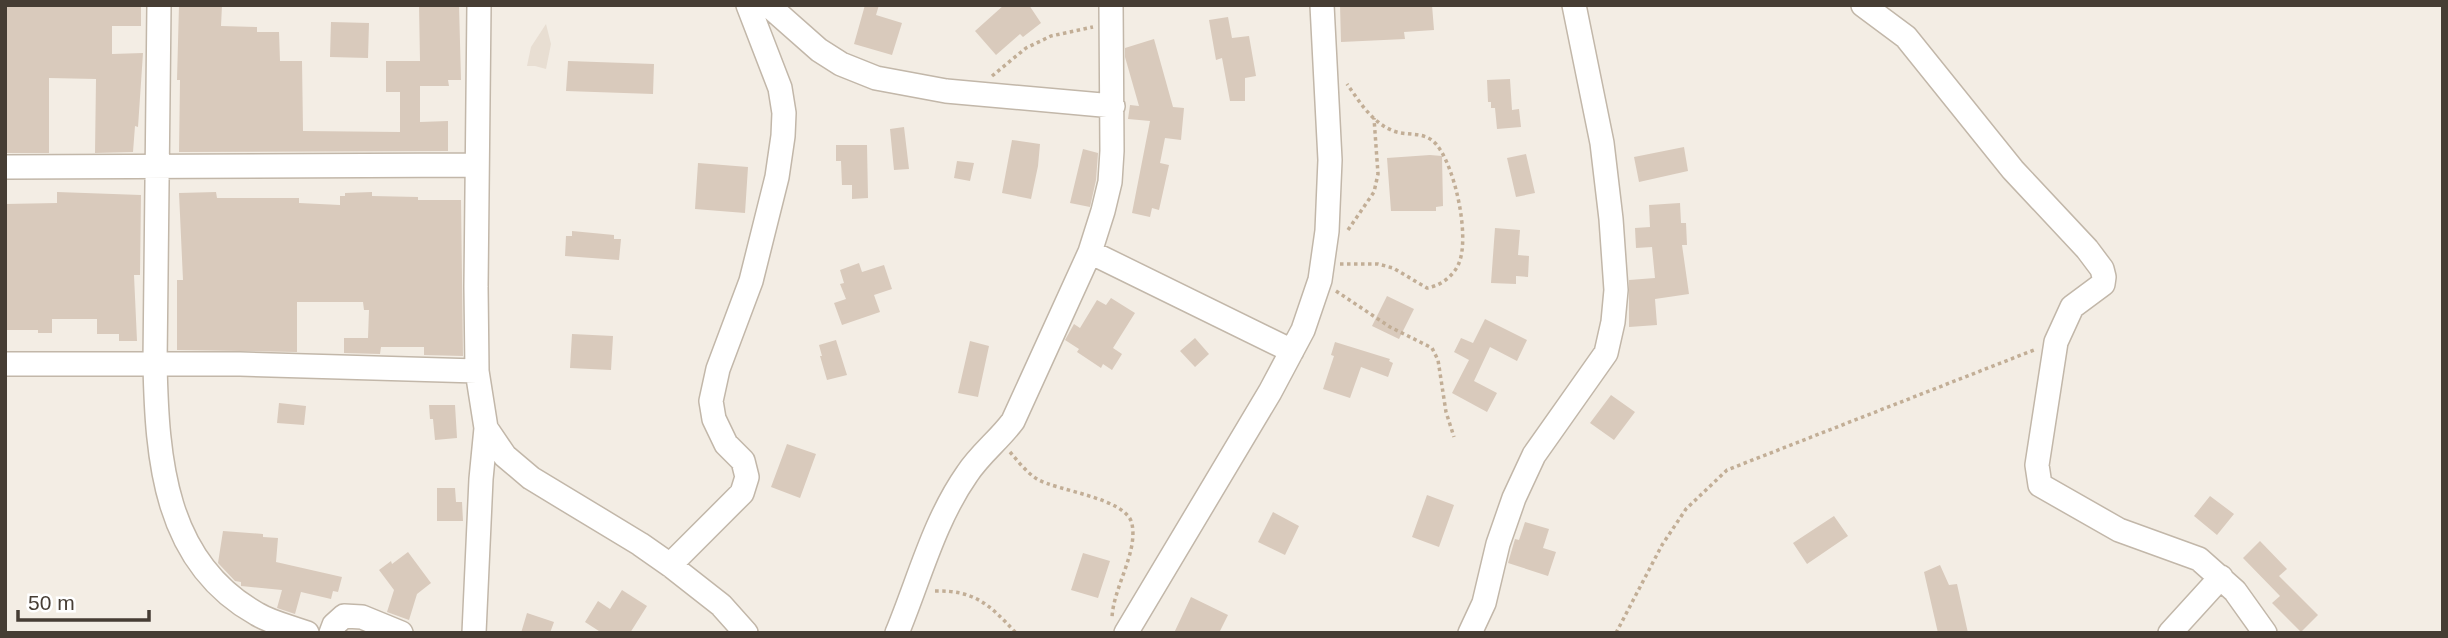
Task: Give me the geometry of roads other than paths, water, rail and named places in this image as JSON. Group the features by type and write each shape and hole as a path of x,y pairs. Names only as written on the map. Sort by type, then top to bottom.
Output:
{"street":[{"path":"159,5 155,363 156,411 166,489 177,526 217,585 259,615 307,633"},
{"path":"474,633 486,429 477,371 479,5"},
{"path":"670,565 742,493 747,478 743,461 726,444 714,419 711,401 718,369 751,281 777,177 784,113 780,88 748,5"},
{"path":"768,5 819,50 841,65 876,78 977,94 1113,106"},
{"path":"1119,627 1303,330 1323,264 1331,160 1322,5"},
{"path":"1470,633 1484,603 1498,544 1514,498 1534,455 1606,353 1613,323 1616,290 1602,143 1574,5"},
{"path":"1863,5 1906,37 2014,170 2102,269 2103,284 2072,307 2056,342 2037,465 2040,485 2119,530 2199,559 2235,591 2265,633"},
{"path":"897,633 943,519 967,474 1013,421 1090,253 1110,182 1113,106 1111,14"},
{"path":"5,167 477,165"},
{"path":"1090,253 1292,351"},
{"path":"5,364 155,363 477,371"},
{"path":"486,429 506,456 531,478 670,565 721,605 746,633"},
{"path":"2170,633 2221,577"},
{"path":"331,633 334,625 344,616 362,617 401,633"}]}
